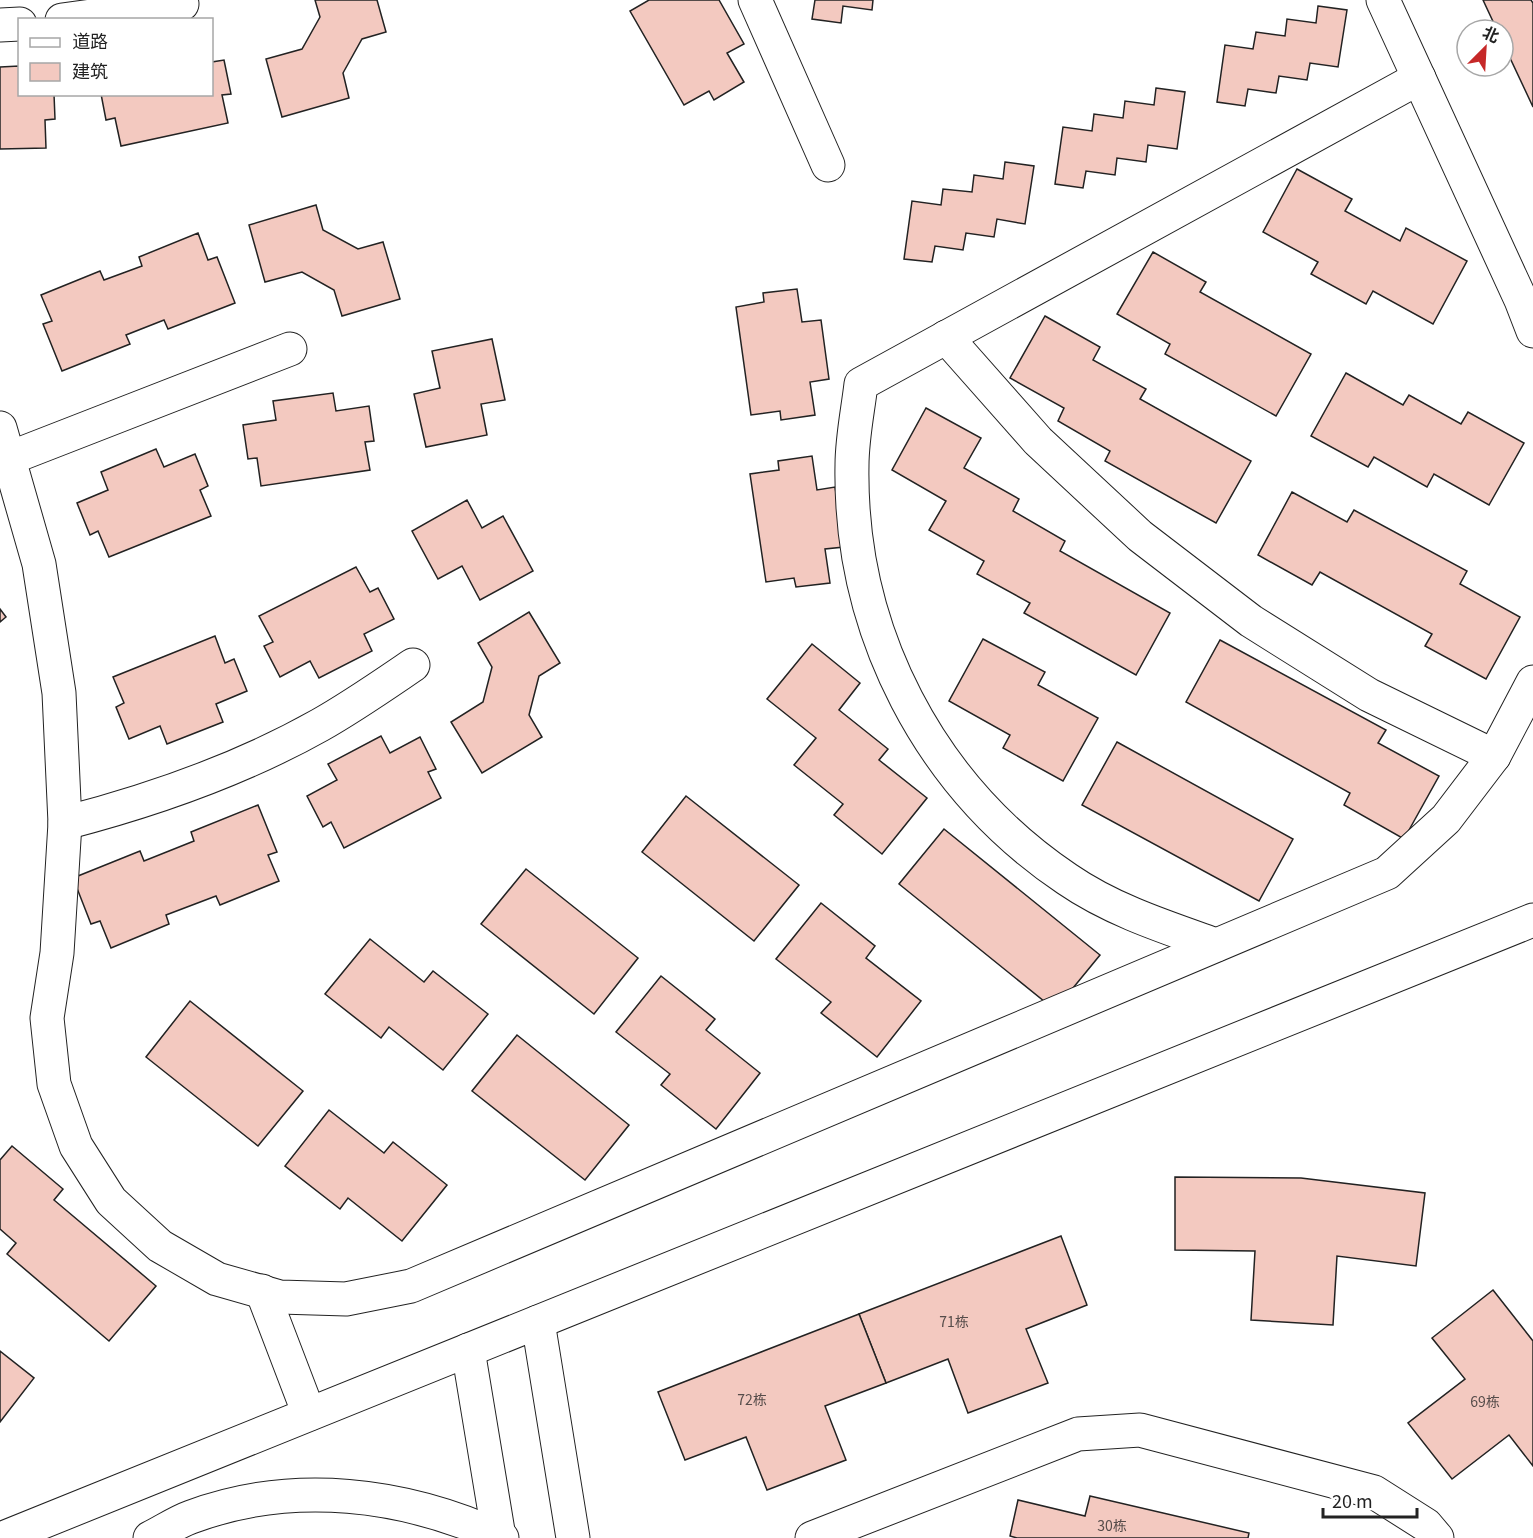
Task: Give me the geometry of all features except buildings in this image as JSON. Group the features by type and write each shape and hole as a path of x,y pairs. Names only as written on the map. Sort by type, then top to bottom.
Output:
{"street":[{"path":"755,0 828,165"},
{"path":"1383,0 1521,300 1533,331"},
{"path":"77,18 182,4"},
{"path":"0,25 18,24"},
{"path":"1216,945 1139,919 1058,873 1003,829 949,769 905,700 874,625 856,545 852,464 861,384 1419,78"},
{"path":"946,337 1038,441 1149,543 1251,621 1369,695 1494,756"},
{"path":"290,349 5,443 39,564 59,693 65,823 57,953 47,1018 54,1084 76,1146 111,1201 160,1246 217,1279 280,1297 346,1299 411,1286 1387,873 1446,819 1494,756 1533,682"},
{"path":"65,823 118,810 171,792 262,754 321,724 368,696 413,665"},
{"path":"3,1538 1533,920"},
{"path":"262,1291 309,1414"},
{"path":"538,1322 573,1538"},
{"path":"468,1350 501,1537"},
{"path":"812,1538 1078,1434 1140,1430 1374,1491 1426,1525 1437,1538"},
{"path":"150,1538 190,1517 252,1501 315,1495 378,1499 441,1513 501,1537"}]}
